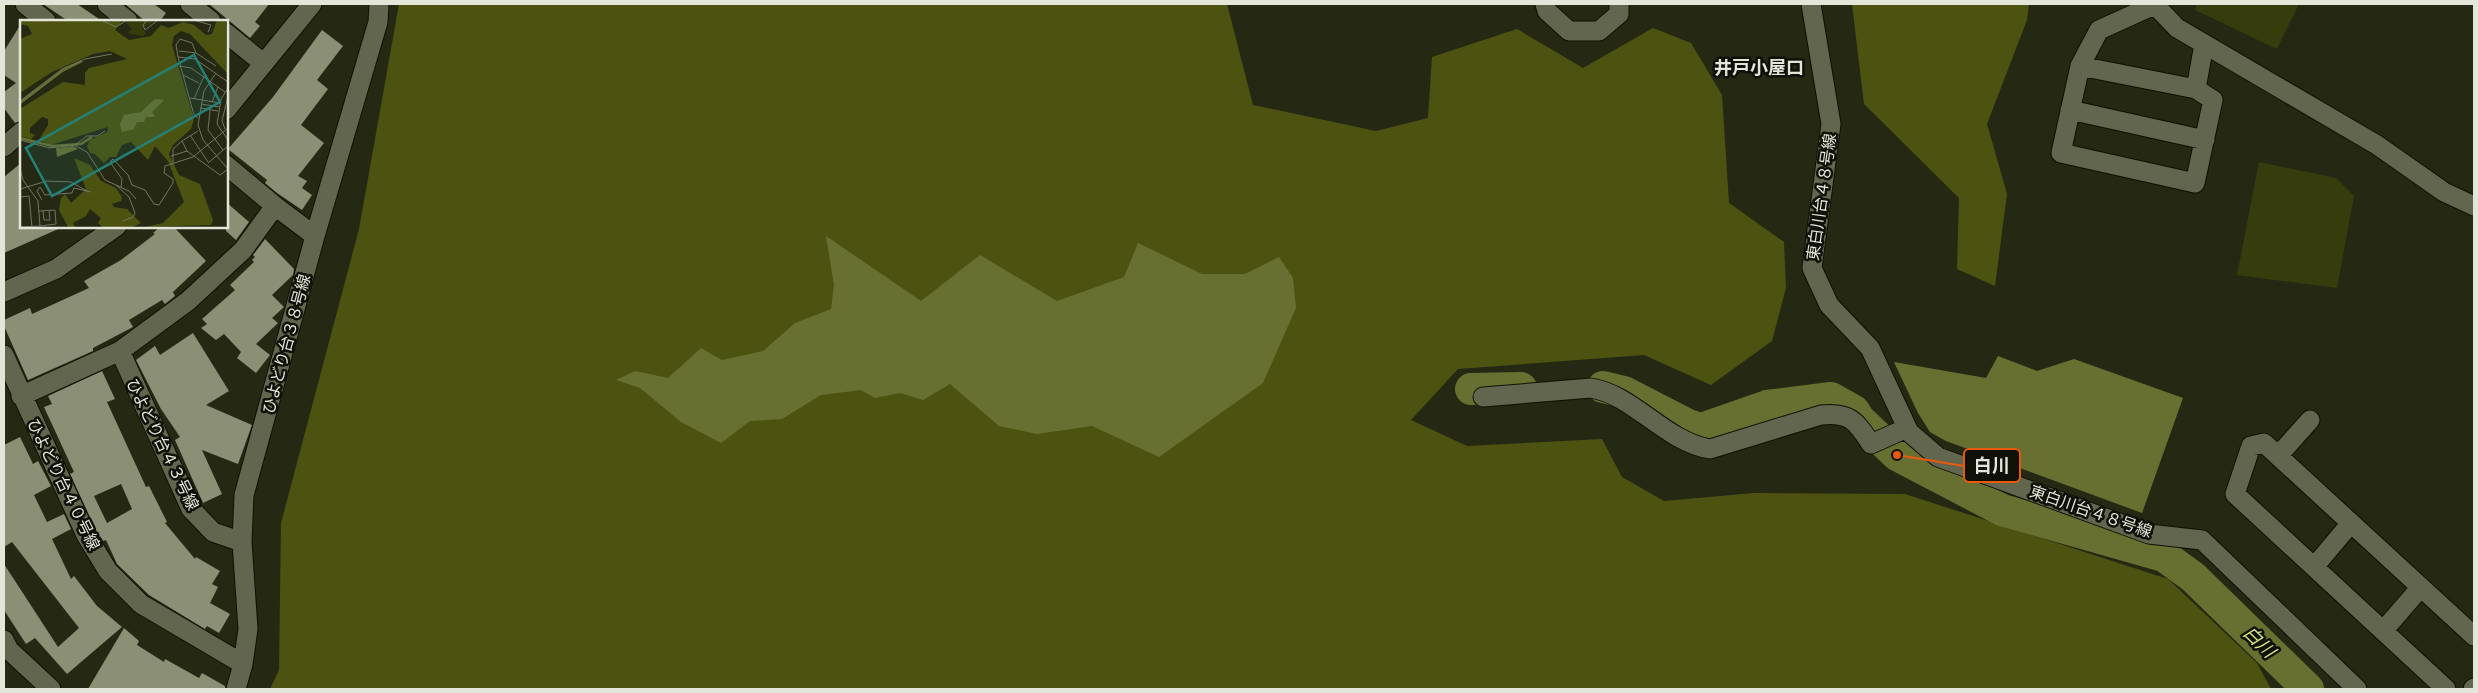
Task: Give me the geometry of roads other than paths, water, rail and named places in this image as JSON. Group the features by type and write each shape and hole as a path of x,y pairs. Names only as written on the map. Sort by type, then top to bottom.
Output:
{"street":[{"path":"25,4 45,20"},
{"path":"107,4 127,20"},
{"path":"190,4 210,20"},
{"path":"228,104 312,4"},
{"name":"ひよどり台３８号線","path":"236,689 243,664 248,629 242,542 244,495 315,236 378,22 379,4"},
{"path":"1545,4 1547,11 1569,31 1599,31 1619,14 1619,4"},
{"name":"東白川台４８号線","path":"1811,4 1831,124 1812,268 1829,305 1870,348 1909,432 1938,457 2149,534 2202,540 2357,689"},
{"path":"2080,66 2196,89 2213,100 2196,183 2061,154 2080,66 2099,30 2154,4 2177,28 2377,145 2444,192 2474,206"},
{"path":"228,35 263,63"},
{"path":"2196,89 2204,44"},
{"path":"2070,110 2205,140"},
{"path":"4,147 20,133"},
{"path":"228,167 315,236"},
{"path":"22,396 120,351 188,301 243,250 275,206"},
{"path":"4,292 56,268 114,228"},
{"name":"ひよどり台４３号線","path":"120,351 191,509 214,532 242,542"},
{"name":"ひよどり台４０号線","path":"4,355 86,535 108,572 142,604 243,664"},
{"path":"1483,397 1590,388 1600,389 1615,396 1692,446 1710,449 1821,415 1837,413 1857,422 1871,444 1907,428"},
{"path":"2278,456 2310,420"},
{"path":"2446,689 2235,494 2250,446 2264,443 2474,636"},
{"path":"2314,566 2351,523"},
{"path":"2383,631 2421,587"},
{"path":"4,640 10,650 51,689"}],"waterway":[{"name":"白川","path":"1603,387 1624,392 1688,425 1701,429 1767,406 1831,398 1854,411 1859,419 1897,455 2002,510 2164,556 2193,577 2308,689"},
{"name":"白川","path":"1471,389 1521,388"}],"place":[{"name":"白川","path":"1897,455"}],"district":[{"name":"井戸小屋口","path":"1759,68"}]}
